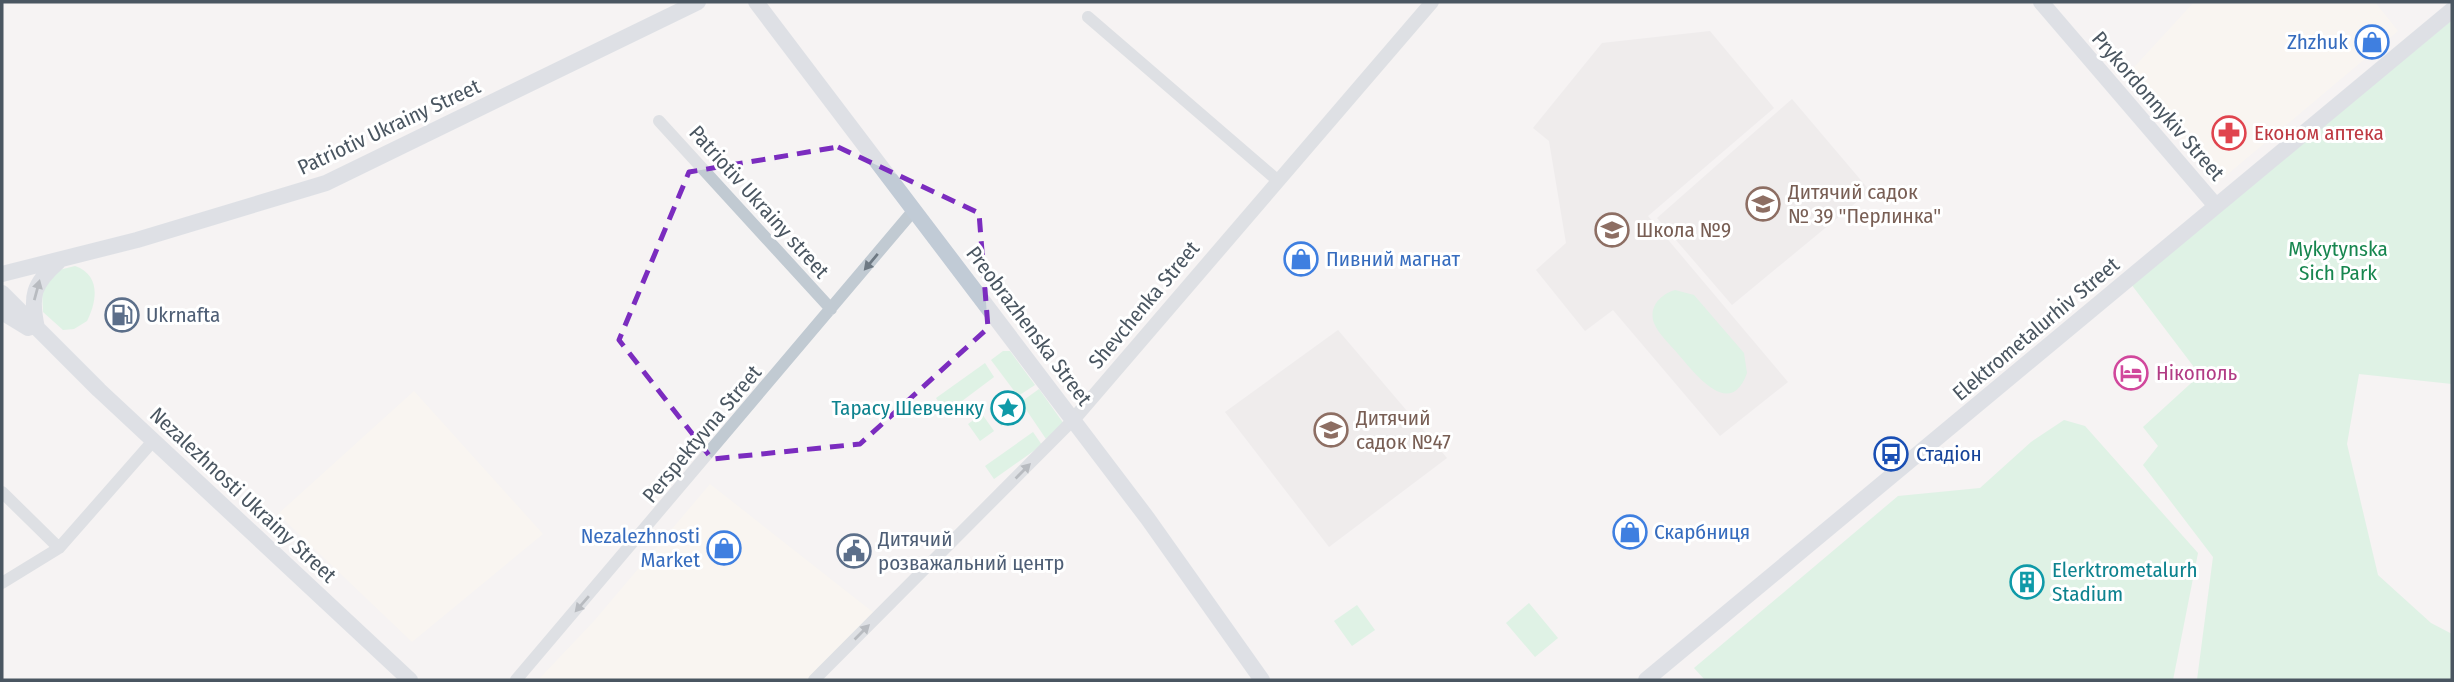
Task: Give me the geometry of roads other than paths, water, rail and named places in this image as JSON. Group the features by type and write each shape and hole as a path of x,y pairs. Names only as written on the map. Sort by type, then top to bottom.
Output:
{"main road":[{"name":"Patriotiv Ukrainy Street","path":"2,274 137,240 326,183 698,2"},
{"name":"Preobrazhenska Street","path":"757,2 1073,420 1262,680"},
{"name":"Prykordonnykiv Street","path":"2041,2 2216,206"},
{"name":"Elektrometalurhiv Street","path":"1646,680 2452,10"},
{"path":"43,335 33,310 34,290 41,277 61,259"},
{"name":"Nezalezhnosti Ukrainy Street","path":"2,293 153,440 410,680"},
{"name":"Nezalezhnosti Ukrainy Street","path":"2,312 43,335"}],"street":[{"name":"Shevchenka Street","path":"814,680 1073,420 1276,179 1432,2"},
{"path":"1088,16 1276,179"},
{"name":"Patriotiv Ukrainy street","path":"659,121 831,310"},
{"name":"Perspektyvna Street","path":"516,680 914,210"},
{"path":"2,583 60,548 153,440"},
{"path":"2,492 60,548"}],"place":[{"name":"Zhzhuk","path":"2372,42"},
{"name":"Економ аптека","path":"2229,133"},
{"name":"Дитячий садок № 39 \"Перлинка\"","path":"1763,204"},
{"name":"Школа №9","path":"1612,230"},
{"name":"Пивний магнат","path":"1301,259"},
{"name":"Ukrnafta","path":"122,315"},
{"name":"Нікополь","path":"2131,373"},
{"name":"Тарасу Шевченку","path":"1008,408"},
{"name":"Дитячий садок №47","path":"1331,430"},
{"name":"Стадіон","path":"1891,454"},
{"name":"Скарбниця","path":"1630,532"},
{"name":"Nezalezhnosti Market","path":"724,548"},
{"name":"Дитячий розважальний центр","path":"854,551"},
{"name":"Elerktrometalurh Stadium","path":"2027,582"}],"park label":[{"name":"Mykytynska Sich Park","path":"2338,261"}]}
